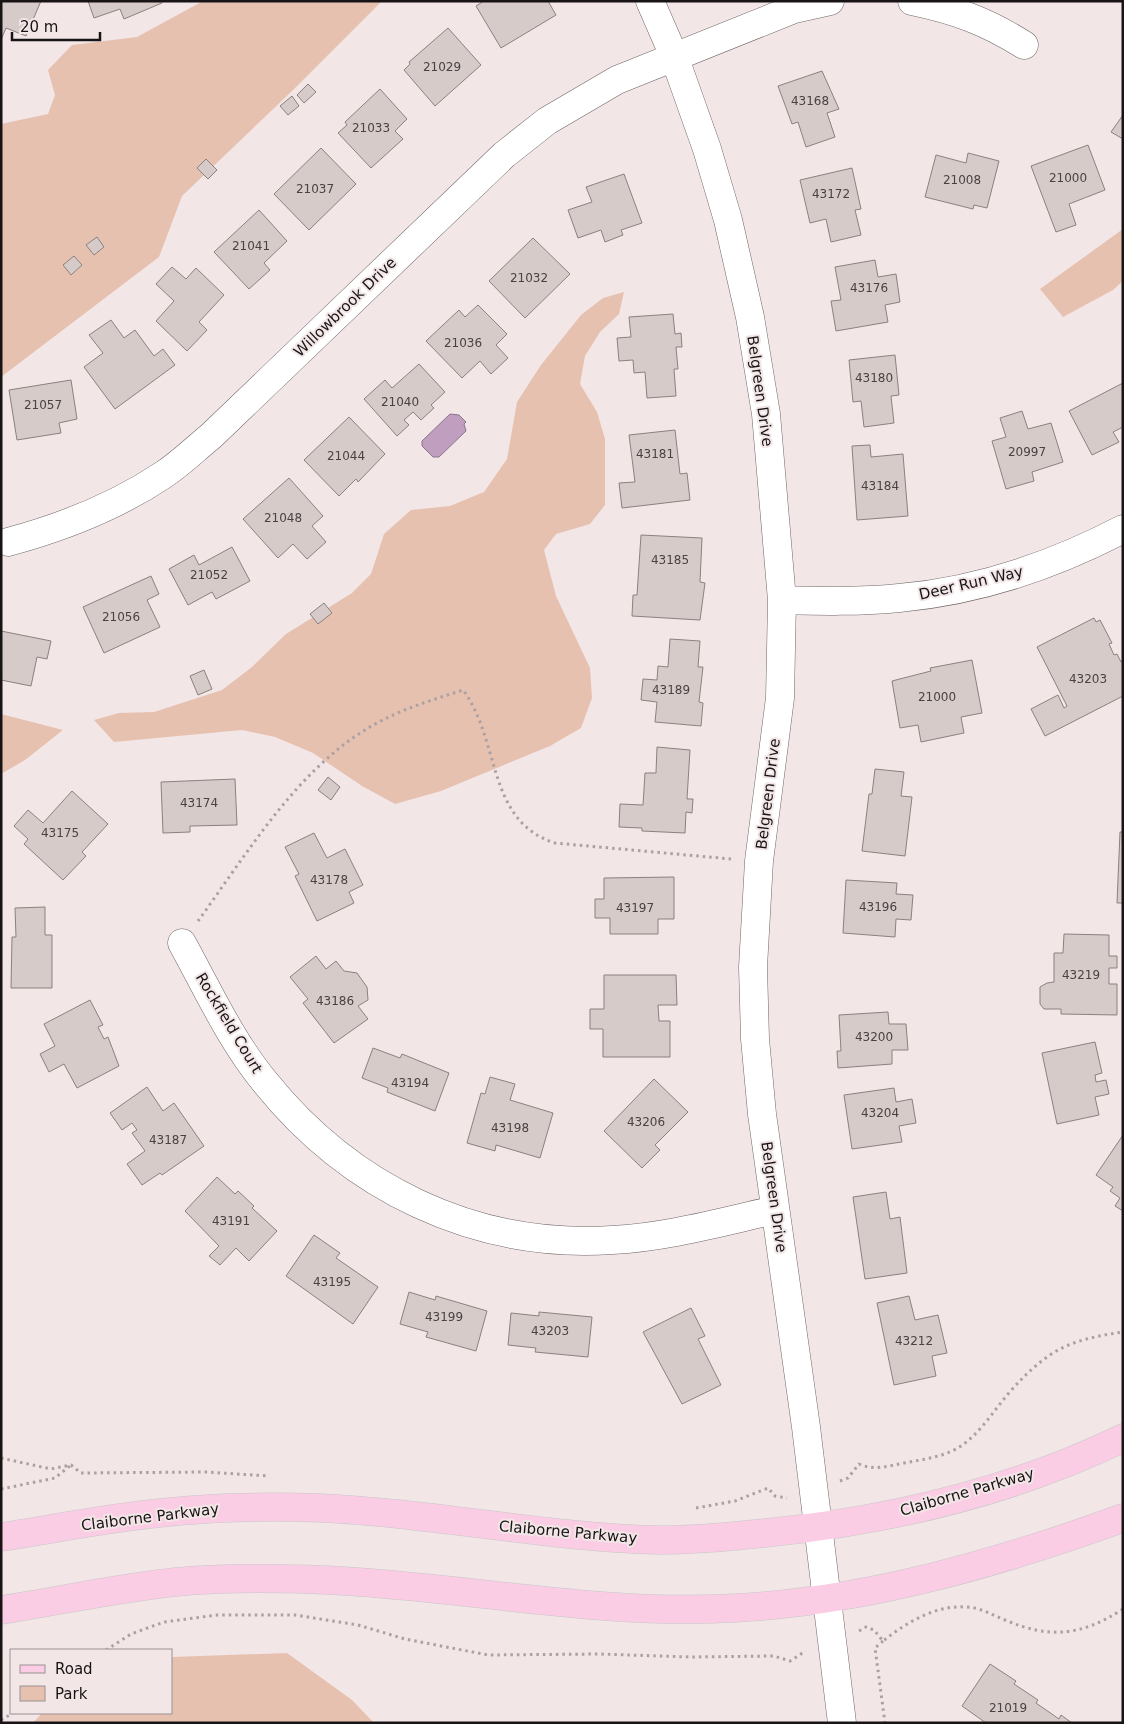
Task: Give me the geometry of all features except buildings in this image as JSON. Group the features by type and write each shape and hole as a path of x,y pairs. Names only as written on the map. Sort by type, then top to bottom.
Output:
{"main road":[{"name":"Claiborne Parkway","path":"1,1537 158,1513 234,1508 319,1508 405,1514 501,1527 657,1540 728,1537 818,1528 934,1504 991,1489 1045,1470 1123,1438"},
{"path":"1,1610 176,1582 239,1579 323,1580 405,1585 490,1596 662,1611 736,1608 829,1599 953,1573 1123,1518"}],"street":[{"name":"Belgreen Drive","path":"650,1 674,56 707,149 728,220 750,317 766,414 782,600 780,698 759,861 753,967 755,1039 762,1114 829,1599 842,1723"},
{"name":"Willowbrook Drive","path":"8,542 59,528 105,508 164,475 211,436 504,155 547,121 617,80 794,9 830,1"},
{"path":"912,1 951,9 976,19 1024,45"},
{"name":"Deer Run Way","path":"782,600 852,601 901,598 950,591 1046,564 1092,545 1123,529"},
{"name":"Rockfield Court","path":"182,943 236,1040 264,1081 297,1119 333,1152 374,1181 418,1205 465,1222 513,1234 562,1240 612,1240 684,1231 775,1210"}],"path":[{"path":"182,943 288,800 326,758 365,730 405,709 463,690 476,706 511,812 523,827 539,838 555,843 759,861"},
{"path":"693,1508 735,1501 768,1488 775,1496 784,1499 814,1491 848,1478 859,1464 868,1468 879,1468 934,1458 954,1450 980,1428 1028,1372 1049,1356 1066,1346 1091,1338 1123,1332"},
{"path":"1,1458 51,1469 71,1465 81,1473 206,1472 276,1477"},
{"path":"1,1489 55,1478 71,1465"},
{"path":"883,1641 876,1648 886,1723"}],"green space":[{"path":"203,1 382,1 291,92 182,196 159,257 1,377 1,124 48,114 55,95 48,70 72,45 137,37"},
{"path":"1123,229 1123,281 1113,290 1063,317 1040,289"},
{"path":"624,292 619,314 600,332 585,356 580,384 597,412 605,439 605,505 590,524 556,534 544,550 556,596 590,668 592,698 581,728 550,746 441,791 395,804 362,786 313,753 275,737 242,730 114,742 94,720 119,713 154,712 222,690 252,667 286,634 352,593 371,574 384,534 411,510 450,506 484,492 507,459 517,402 541,365 581,315 603,298"},
{"path":"1,714 63,730 25,760 1,774"},
{"path":"287,1653 352,1700 374,1723 33,1723 41,1714 172,1714 172,1657"}],"shaded area":[{"path":"450,414 459,415 466,422 464,424 466,431 439,457 433,457 422,446 422,441"}]}
